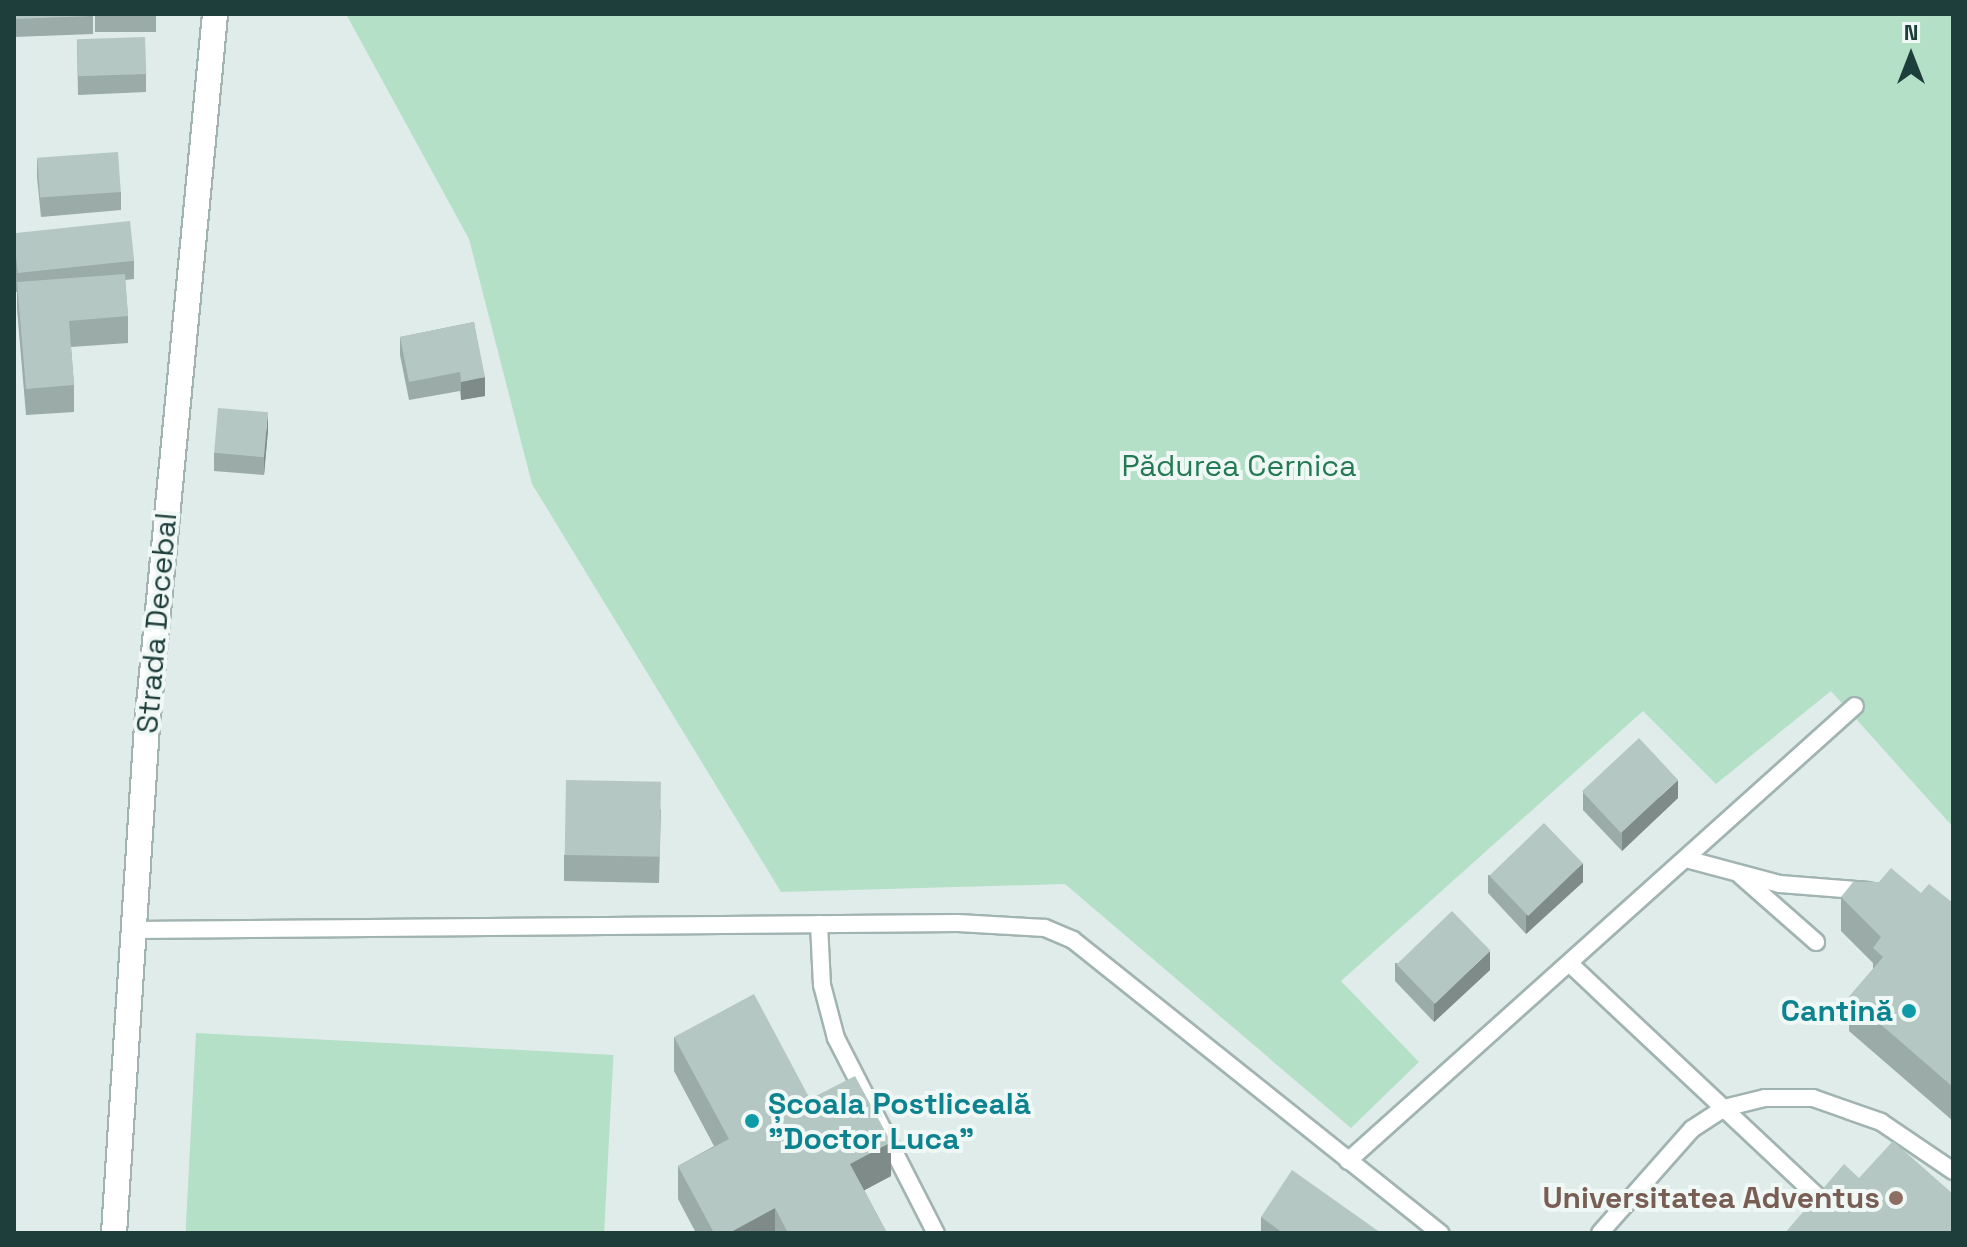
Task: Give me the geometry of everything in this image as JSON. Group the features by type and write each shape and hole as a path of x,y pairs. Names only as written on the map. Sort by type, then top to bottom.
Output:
{"main road":[{"name":"Strada Decebal","path":"114,1233 133,930 215,14"}],"lane":[{"path":"1348,1161 1855,706"},
{"path":"1686,859 1737,872 1896,893"},
{"path":"1737,872 1816,942"},
{"path":"133,930 1013,923 1073,940 1440,1233"},
{"path":"819,924 822,985 836,1038 936,1233"},
{"path":"1569,963 1828,1206"},
{"path":"1600,1233 1666,1153 1724,1108 1813,1098 1881,1122 1953,1171"}],"green space":[{"name":"Pădurea Cernica","path":"346,14 1953,14 1953,827 1831,691 1716,784 1643,711 1341,981 1419,1062 1351,1128 1065,884 781,892 532,484 469,239"},
{"path":"196,1033 613,1055 604,1233 186,1233"}],"building":[{"path":"14,14 93,14 93,16 14,19"},
{"path":"145,37 146,74 78,76 77,39"},
{"path":"118,152 121,192 40,198 37,158"},
{"path":"130,221 134,261 18,273 14,233"},
{"path":"125,274 128,316 69,321 74,385 26,389 17,282"},
{"path":"474,322 485,377 461,382 460,372 409,382 400,337"},
{"path":"218,408 268,412 264,457 214,453"},
{"path":"1639,738 1678,780 1621,833 1582,791"},
{"path":"566,780 661,782 660,857 565,855"},
{"path":"1544,823 1583,863 1528,916 1489,876"},
{"name":"Cantină","path":"1891,868 1921,893 1929,884 1953,903 1953,1087 1849,997 1883,957 1873,948 1881,937 1841,897 1853,882 1879,882"},
{"path":"1452,911 1490,951 1435,1004 1397,964"},
{"name":"Școala Postliceală \"Doctor Luca\"","path":"754,994 810,1099 855,1076 891,1142 850,1164 887,1233 788,1233 775,1208 729,1233 714,1233 678,1166 729,1139 674,1037"},
{"path":"1893,1141 1953,1194 1953,1233 1785,1233 1844,1164 1859,1178"},
{"path":"1292,1170 1381,1233 1283,1233 1261,1217"}],"place":[{"name":"Cantină","path":"1909,1011"},
{"name":"Școala Postliceală \"Doctor Luca\"","path":"752,1121"},
{"name":"Universitatea Adventus","path":"1896,1198"}]}
